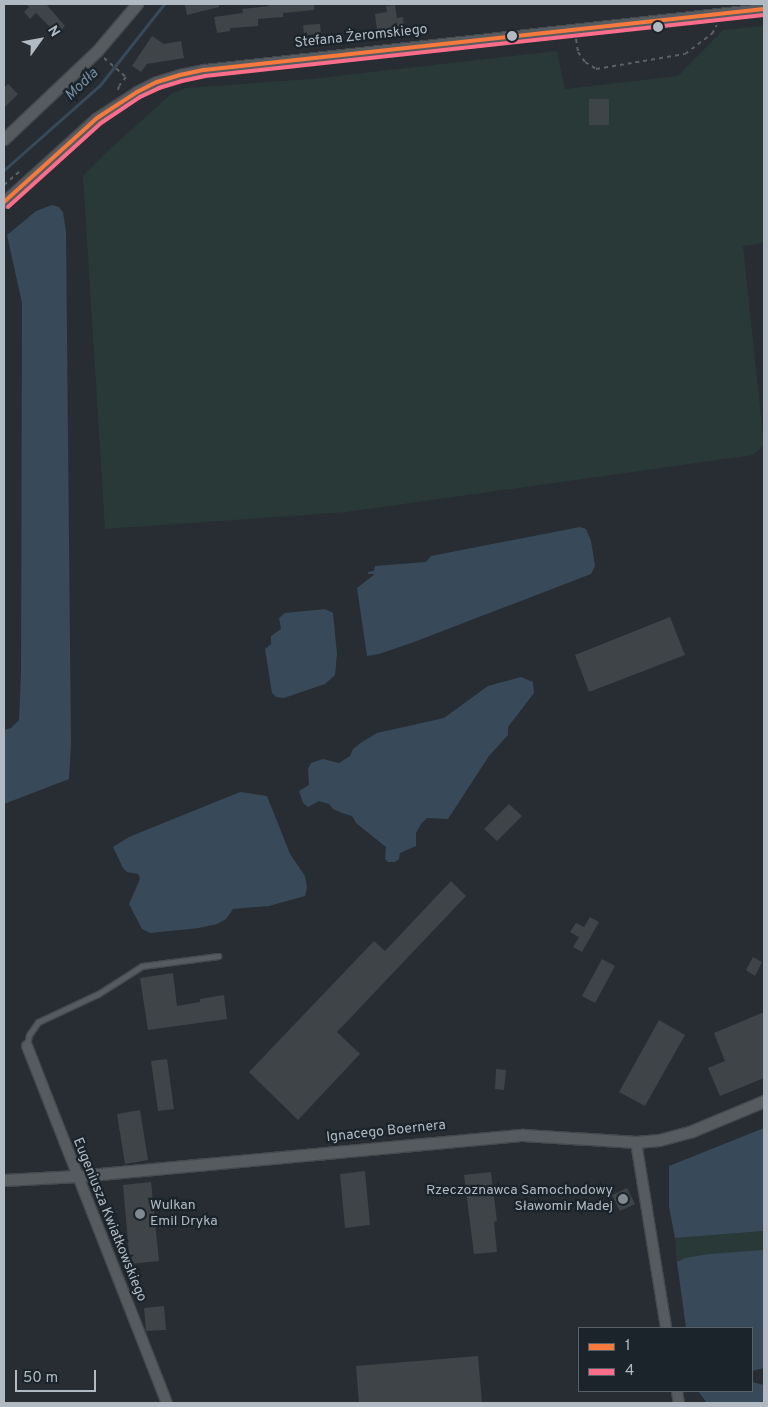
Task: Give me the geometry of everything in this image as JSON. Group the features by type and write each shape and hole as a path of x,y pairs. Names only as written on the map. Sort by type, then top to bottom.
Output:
{"street":[{"path":"4,139 97,51 138,4"},
{"name":"Stefana Żeromskiego","path":"4,202 97,118 137,92 157,82 180,75 213,69 764,9"},
{"name":"Eugeniusza Kwiatkowskiego","path":"27,1046 167,1403"},
{"name":"Ignacego Boernera","path":"4,1180 78,1176 523,1135 636,1142 659,1140 692,1131 764,1101"},
{"path":"636,1142 666,1327"}],"lane":[{"path":"27,1046 29,1035 38,1022 98,994 142,966 218,956"}],"path":[{"path":"575,36 578,52 585,62 596,69 685,54 712,34 720,20"},
{"path":"104,57 121,73"}],"shaded area":[{"path":"764,26 764,243 743,246 764,445 753,455 347,512 105,529 83,176 171,94 186,88 311,79 557,51 565,89 678,76 723,30"},
{"path":"764,1231 764,1252 685,1258 677,1267 675,1238"}],"water":[{"path":"52,205 59,207 63,212 66,232 71,744 69,779 4,804 4,730 11,728 19,720 21,672 22,303 7,235 36,211"},
{"path":"580,527 586,529 591,541 595,566 591,574 414,642 379,654 367,656 357,588 375,574 368,574 368,572 374,571 375,566 426,562 431,556"},
{"path":"325,609 333,613 337,654 335,675 325,684 284,698 276,697 272,693 265,649 271,644 271,636 281,629 279,618 285,613"},
{"path":"521,677 533,682 534,693 508,727 508,735 489,756 448,819 427,818 416,833 416,846 400,853 399,859 395,862 388,862 385,859 386,847 356,823 352,816 319,801 308,807 303,803 299,791 309,785 308,769 311,763 323,759 339,763 350,756 353,749 377,733 444,718 488,686"},
{"path":"240,792 267,796 290,854 305,876 307,888 305,896 269,906 233,909 226,919 217,924 199,928 150,933 142,929 129,904 140,879 138,874 127,872 123,868 113,847 129,837"},
{"path":"764,1128 764,1231 675,1238 669,1207 669,1166"},
{"path":"764,1250 764,1368 753,1371 753,1327 686,1327 677,1262 685,1258 709,1254"},
{"path":"753,1382 764,1385 764,1403 707,1403 699,1392 753,1392"}],"building":[{"path":"26,4 46,4 65,26 57,34 36,13 30,19 24,12 29,7"},
{"path":"219,4 219,7 187,15 185,5"},
{"path":"268,4 314,4 314,10 283,13 283,17 258,19 258,26 230,28 230,31 217,33 214,17 243,13 242,9 269,6"},
{"path":"395,5 397,18 403,17 404,28 377,30 375,14 387,12 386,6"},
{"path":"320,24 321,34 304,35 303,25"},
{"path":"152,36 164,44 181,41 184,58 147,64 141,72 132,66"},
{"path":"8,84 18,94 4,108 4,88"},
{"path":"589,99 609,99 609,125 589,125"},
{"path":"670,617 685,655 589,692 575,655"},
{"path":"509,804 522,816 497,841 484,829"},
{"path":"451,881 466,896 337,1032 360,1054 298,1120 249,1072 374,941 385,951"},
{"path":"590,917 599,922 582,952 573,947 579,937 570,932 576,923 584,927"},
{"path":"753,957 762,962 755,976 746,970"},
{"path":"602,959 615,966 595,1003 582,996"},
{"path":"173,973 177,1006 200,1002 200,999 224,995 227,1019 148,1030 140,978"},
{"path":"764,1012 764,1078 720,1096 708,1068 725,1061 714,1033"},
{"path":"659,1020 685,1035 645,1106 619,1092"},
{"path":"167,1059 174,1109 158,1111 151,1061"},
{"path":"496,1069 506,1070 504,1090 495,1089"},
{"path":"140,1110 148,1160 125,1164 117,1114"},
{"path":"365,1171 370,1225 345,1228 340,1174"},
{"path":"491,1172 497,1221 494,1222 497,1252 474,1254 464,1175"},
{"name":"Wulkan Emil Dryka","path":"151,1182 159,1261 130,1264 123,1185"},
{"name":"Rzeczoznawca Samochodowy Sławomir Madej","path":"627,1188 635,1204 620,1211 612,1195"},
{"path":"164,1306 166,1330 146,1331 144,1308"},
{"path":"478,1356 482,1403 359,1403 356,1366"}],"waterway":[{"name":"Modła","path":"4,170 100,85 164,4"}],"transit line":[{"name":"1","path":"4,202 97,118 137,92 157,82 180,75 204,70 764,9"},
{"name":"4","path":"8,207 101,123 140,97 159,88 182,81 205,76 764,15"}],"place":[{"name":"Rzeczoznawca Samochodowy Sławomir Madej","path":"623,1199"},
{"name":"Wulkan Emil Dryka","path":"140,1214"}]}
